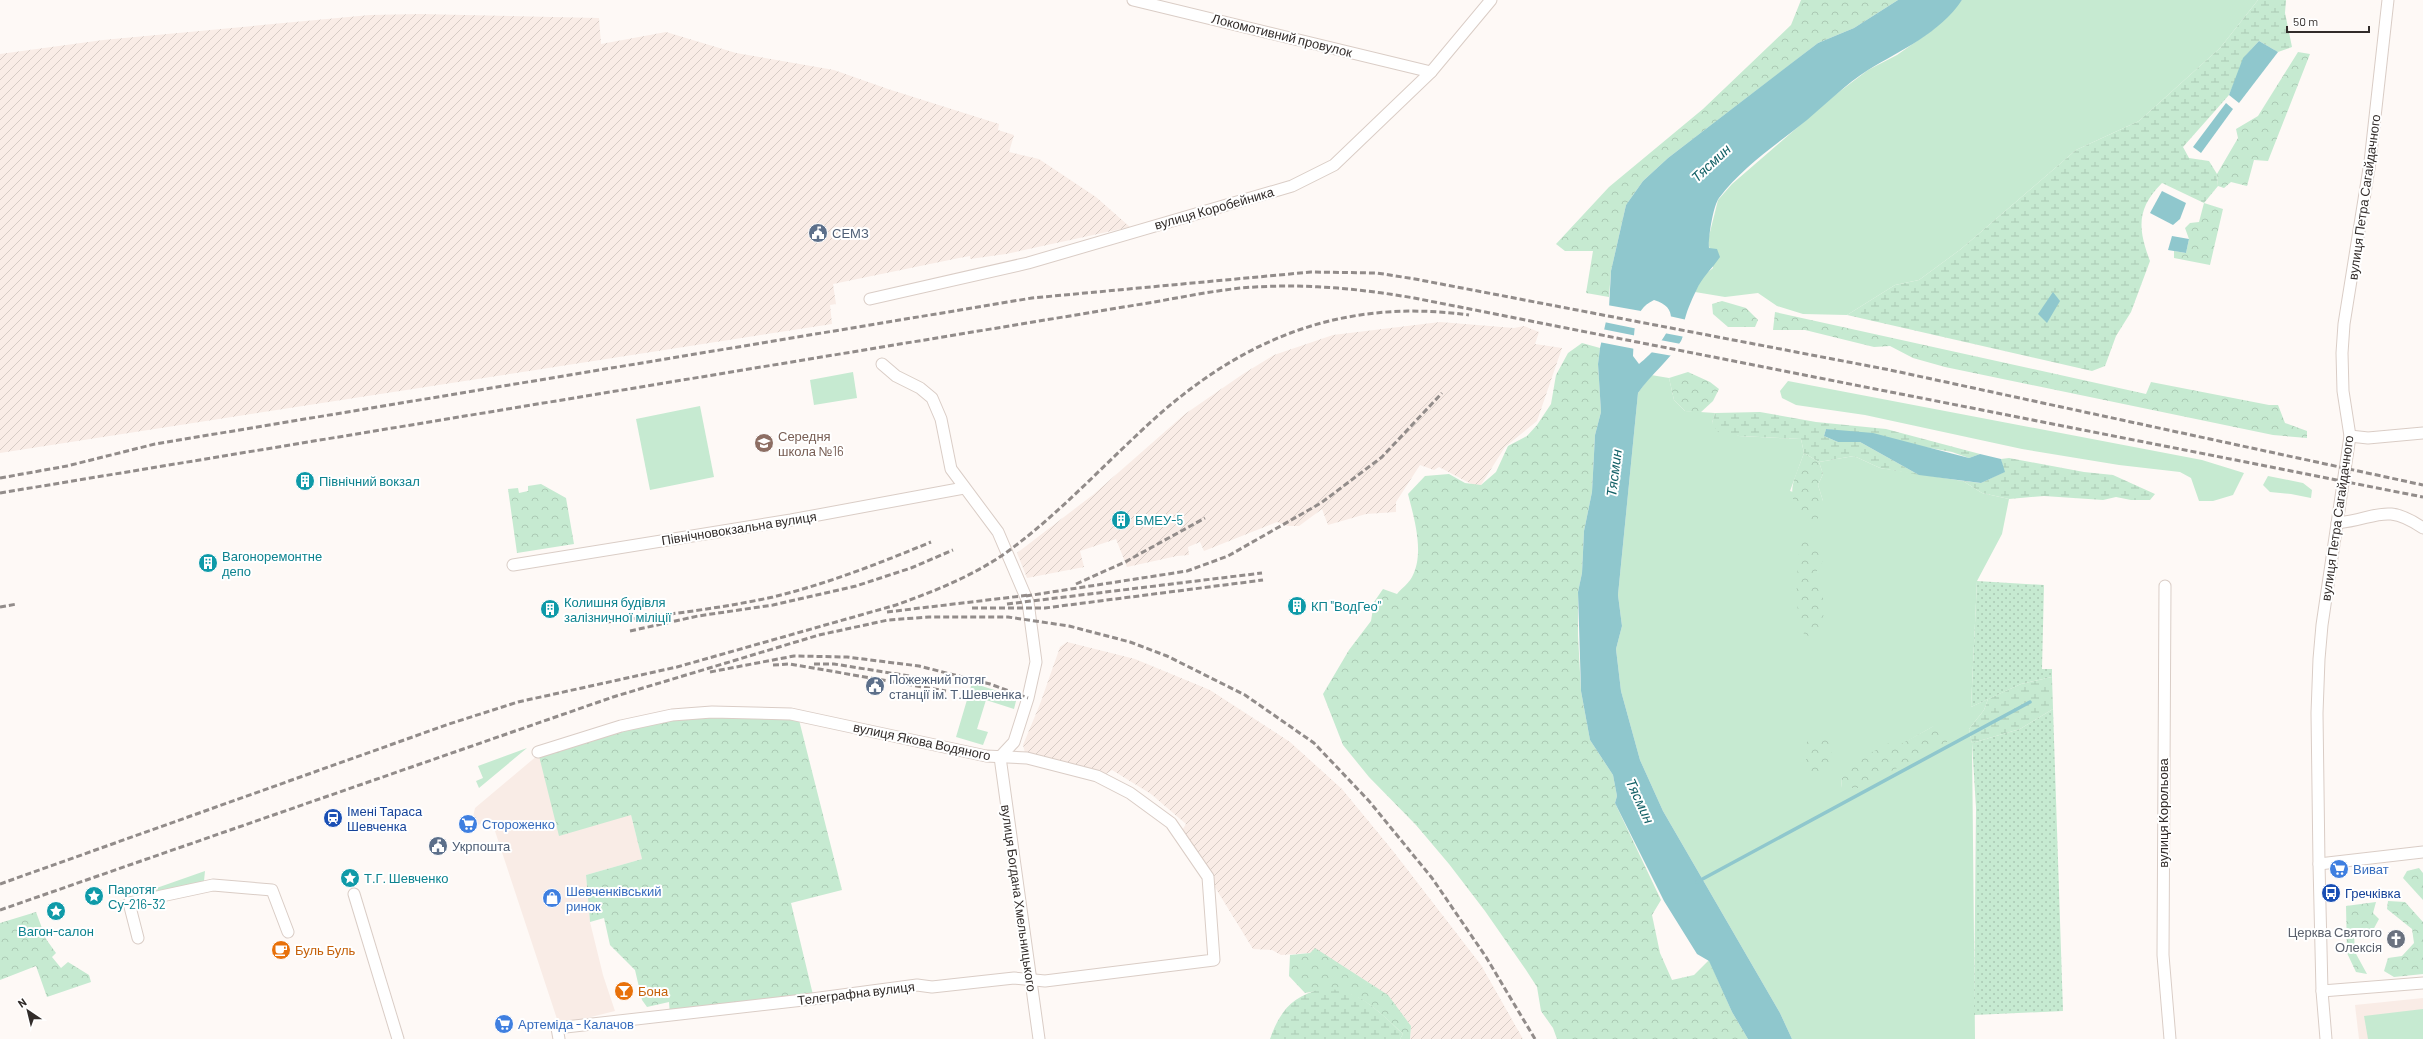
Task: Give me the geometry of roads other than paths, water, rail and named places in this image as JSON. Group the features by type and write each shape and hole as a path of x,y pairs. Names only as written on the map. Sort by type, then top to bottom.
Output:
{"street":[{"name":"Локомотивний провулок","path":"1132,0 1431,72"},
{"name":"вулиця Коробейника","path":"870,299 1028,263 1292,186 1334,165 1431,72 1491,0"},
{"name":"вулиця Петра Сагайдачного","path":"2326,1039 2322,991 2319,864 2317,713 2318,674 2322,626 2350,436 2343,392 2342,346 2370,162 2388,0"},
{"path":"882,364 896,376 920,388 932,398 940,419 951,469 964,488 978,503 998,532 1028,602 1036,662 1028,698 1014,742 1000,757"},
{"path":"2350,436 2368,438 2423,433"},
{"name":"Північновокзальна вулиця","path":"513,565 791,520 964,488"},
{"path":"2337,523 2359,521 2376,514 2390,512 2402,516 2423,528"},
{"name":"вулиця Корольова","path":"2165,586 2163,955 2170,1039"},
{"name":"вулиця Якова Водяного","path":"538,752 621,726 672,716 712,712 791,714 1000,757 1027,758 1097,776 1130,792 1171,823 1208,877 1214,960"},
{"name":"вулиця Богдана Хмельницького","path":"1000,757 1039,1039"},
{"path":"2319,864 2423,852"},
{"path":"138,938 129,903 213,885 272,890 288,932"},
{"path":"354,894 398,1039"},
{"name":"Телеграфна вулиця","path":"559,1039 557,1028 812,999 918,985 932,987 1014,978 1045,982 1214,960"},
{"path":"2322,991 2423,983"}],"water":[{"name":"Тясмин","path":"1898,0 1962,0 1943,22 1919,40 1852,81 1807,120 1760,156 1728,187 1717,202 1711,223 1709,238 1709,248 1717,249 1720,257 1698,286 1686,315 1683,337 1681,341 1671,355 1638,393 1618,595 1622,626 1616,649 1621,691 1640,760 1663,811 1780,1013 1792,1039 1748,1039 1732,1012 1709,961 1697,954 1664,901 1615,803 1617,796 1613,775 1590,740 1581,691 1578,592 1582,573 1584,531 1592,492 1595,435 1601,412 1598,364 1609,308 1611,271 1626,205 1643,181 1668,158 1818,43 1854,28","holes":["1654,300 1665,305 1670,313 1671,321 1668,331 1654,350 1639,364 1633,356 1634,331 1638,316 1641,310"]},
{"path":"2259,41 2278,52 2239,103 2229,95 2243,58"},
{"path":"2226,103 2233,109 2201,153 2193,147"},
{"path":"2162,191 2186,203 2180,219 2173,225 2150,213"},
{"path":"2172,236 2189,239 2186,253 2168,250"},
{"path":"2053,292 2060,301 2047,323 2038,314"},
{"path":"1826,429 1873,433 1969,458 1980,454 2001,459 2005,472 1981,483 1919,475 1860,442 1838,442 1824,436"}],"waterway":[{"path":"1697,882 2030,702"}],"railway":[{"path":"0,478 67,466 155,444 1032,298 1311,272 1377,273 1415,279 1890,370 2423,485"},
{"path":"0,493 1208,292 1241,288 1306,286 1350,289 1414,298 2423,497"},
{"path":"0,884 449,724 518,702 677,667 896,605 925,594 967,576 1007,552 1059,510 1139,433 1175,401 1212,374 1250,351 1290,333 1332,320 1375,313 1421,311 1469,315"},
{"path":"1026,596 1187,571 1228,556 1321,503 1382,457 1442,393"},
{"path":"1076,584 1125,562 1205,518"},
{"path":"607,622 711,608 773,597 833,579 931,542"},
{"path":"630,631 698,616 773,605 856,586 911,568 953,550"},
{"path":"1007,604 1262,573"},
{"path":"972,608 1045,608 1263,580"},
{"path":"887,612 1030,595"},
{"path":"0,607 17,604"},
{"path":"0,910 613,697 819,635 888,620 929,617 1008,617 1069,626 1130,642 1167,656 1245,695 1314,743 1369,801 1432,878 1486,957 1535,1039"},
{"path":"710,672 794,656 847,657 919,666 990,684 1028,698"},
{"path":"773,665 790,664 946,691"},
{"path":"814,664 834,664 947,682"}],"place":[{"name":"СЕМЗ","path":"818,233"},
{"name":"Середня школа №16","path":"764,443"},
{"name":"Північний вокзал","path":"305,481"},
{"name":"БМЕУ-5","path":"1121,520"},
{"name":"Вагоноремонтне депо","path":"208,563"},
{"name":"КП \"ВодГео\"","path":"1297,606"},
{"name":"Колишня будівля залізничної міліції","path":"550,609"},
{"name":"Пожежний потяг станції ім. Т.Шевченка","path":"875,686"},
{"name":"Імені Тараса Шевченка","path":"333,818"},
{"name":"Стороженко","path":"468,824"},
{"name":"Укрпошта","path":"438,846"},
{"name":"Виват","path":"2339,869"},
{"name":"Т.Г. Шевченко","path":"350,878"},
{"name":"Гречківка","path":"2331,893"},
{"name":"Паротяг Су-216-32","path":"94,896"},
{"name":"Шевченківський ринок","path":"552,898"},
{"name":"Вагон-салон","path":"56,911"},
{"name":"Церква Святого Олексія","path":"2396,939"},
{"name":"Буль Буль","path":"281,950"},
{"name":"Бона","path":"624,991"},
{"name":"Артеміда - Калачов","path":"504,1024"}]}
